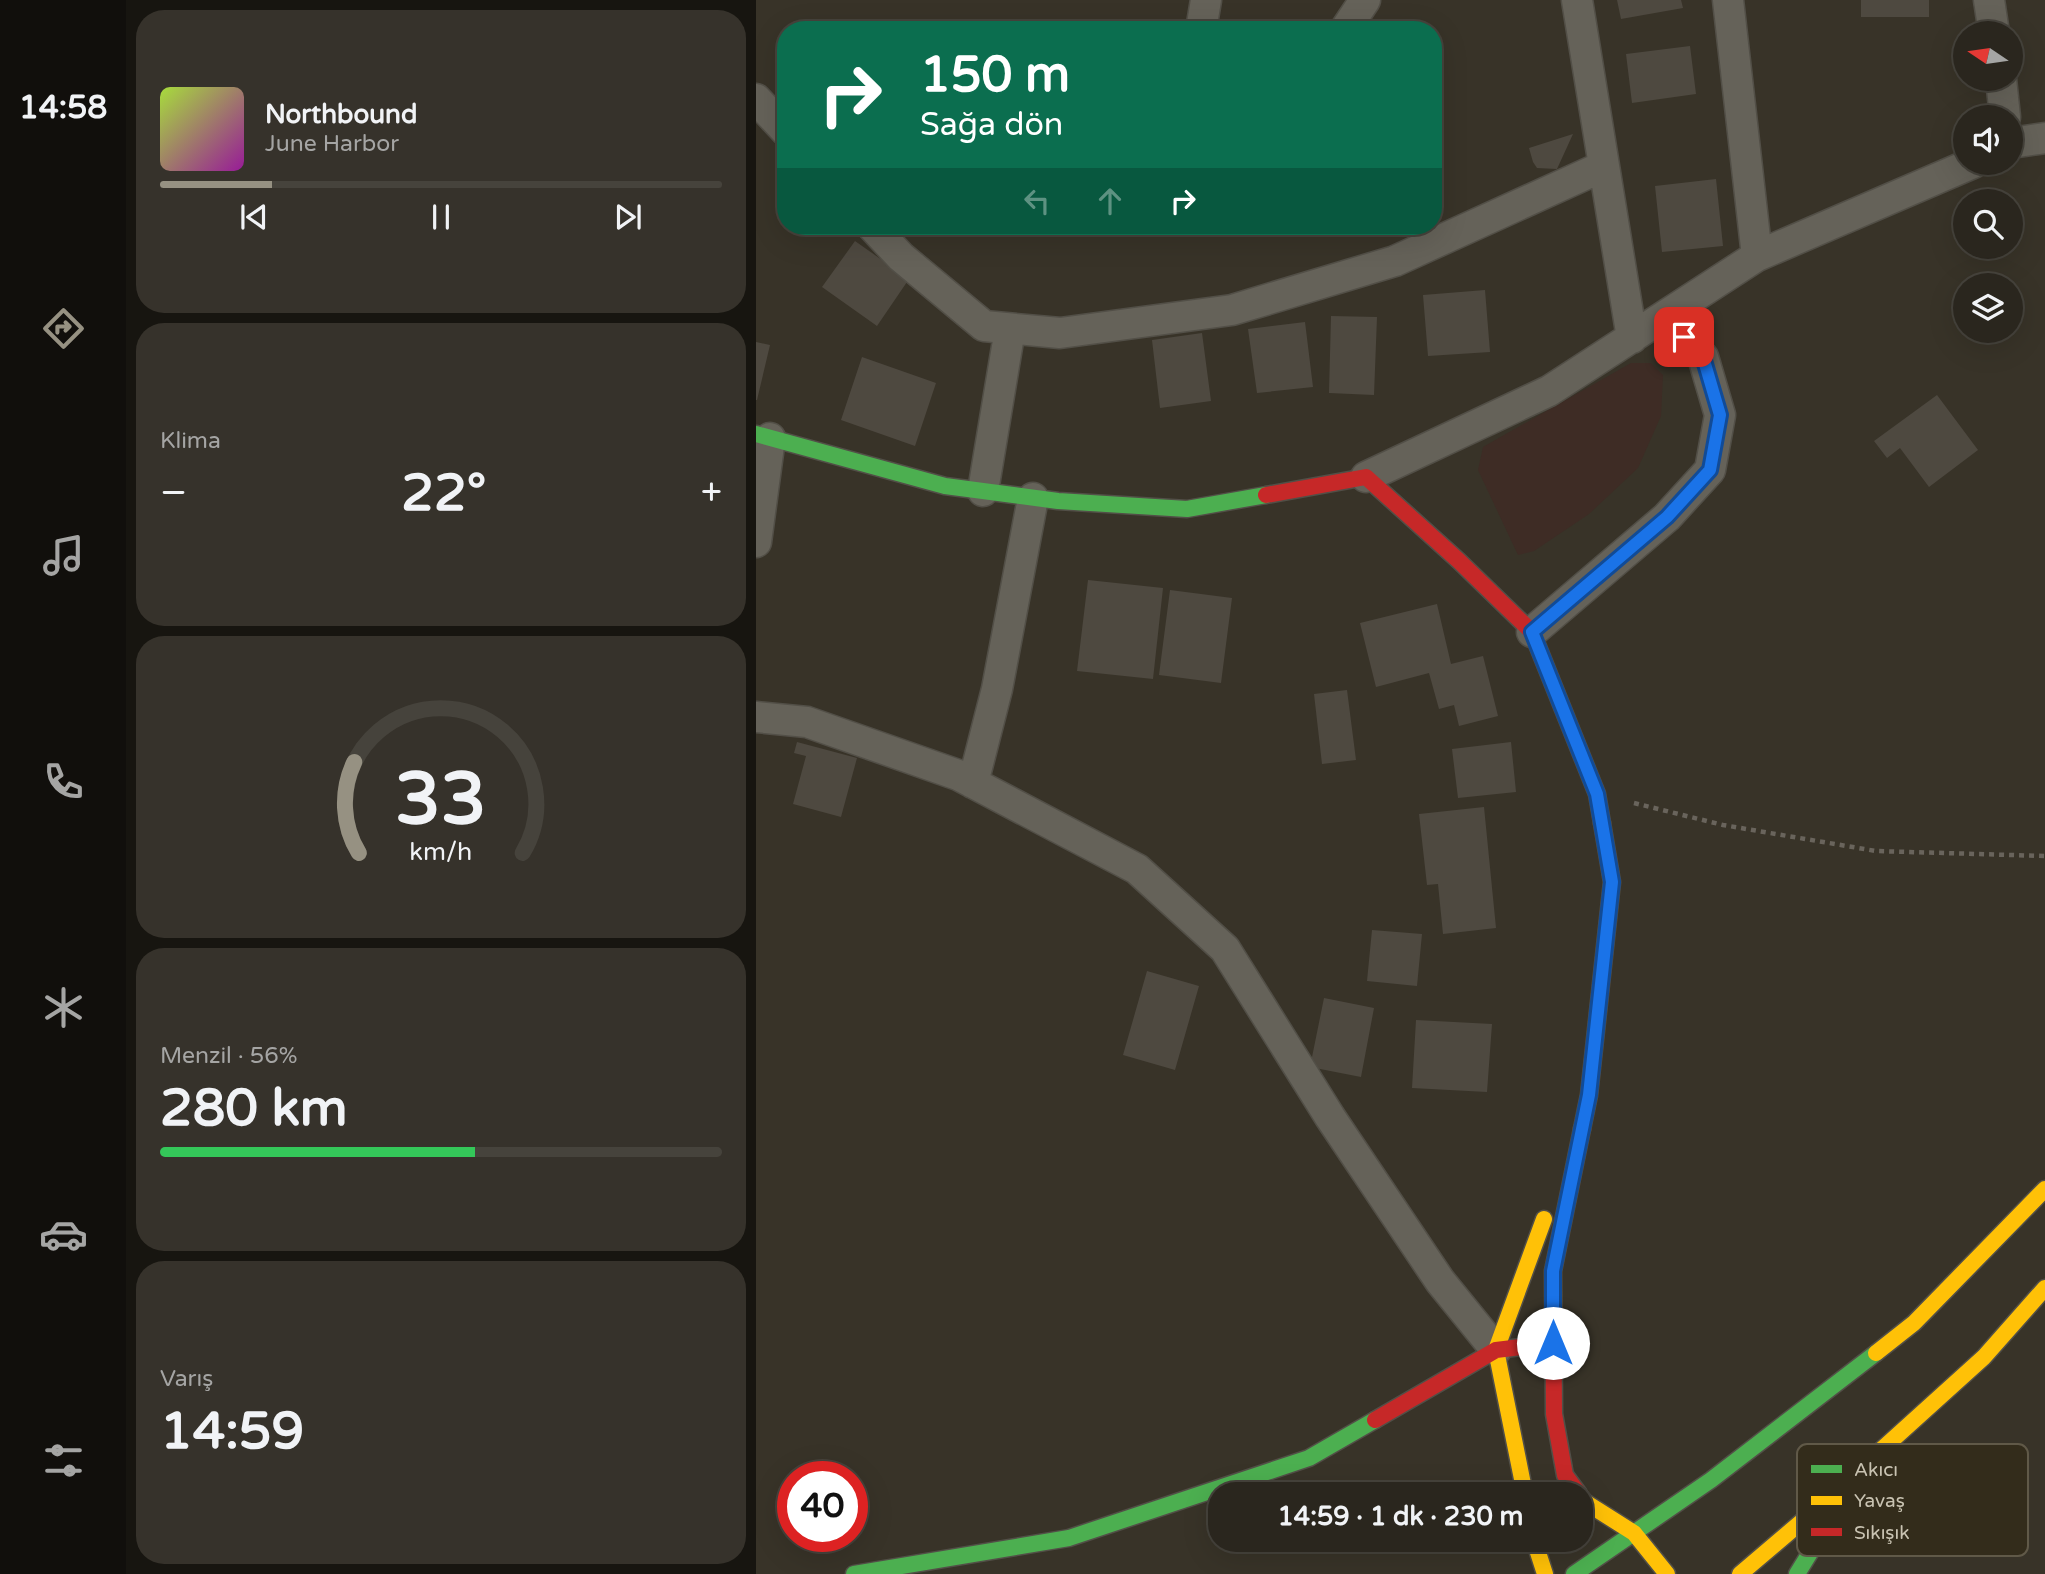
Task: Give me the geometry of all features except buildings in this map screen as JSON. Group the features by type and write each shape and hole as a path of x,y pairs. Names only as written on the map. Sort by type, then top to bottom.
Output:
{"street":[{"path":"1202,21 1206,0"},
{"path":"1351,21 1366,0"},
{"path":"1577,0 1632,338"},
{"path":"1728,0 1757,256"},
{"path":"1989,0 1992,21"},
{"path":"756,99 777,121"},
{"path":"2023,141 2045,138"},
{"path":"880,235 901,257 984,326 1060,333 1232,310 1395,261 1604,166"},
{"path":"756,542 763,436 946,486 1033,498 1187,509 1366,477 1549,391 1757,256 1953,172"},
{"path":"1532,632 1667,517 1710,470 1720,415 1703,357 1665,316"},
{"path":"983,491 1010,328"},
{"path":"1366,477 1532,632 1597,794 1612,882 1589,1095 1553,1271 1554,1414 1565,1475 1570,1482"},
{"path":"973,783 997,689 1033,498"},
{"path":"756,717 807,722 958,775 1137,869 1225,949 1337,1128 1440,1281 1496,1350 1523,1482"},
{"path":"1496,1350 1589,1095"},
{"path":"1574,1574 1711,1480 1914,1323 2045,1189"},
{"path":"1888,1444 1984,1357 2045,1288"},
{"path":"854,1574 1069,1538 1309,1458 1496,1350 1553,1343"},
{"path":"1593,1507 1634,1533 1667,1574"},
{"path":"1740,1574 1797,1526"},
{"path":"1538,1552 1545,1574"},
{"path":"1797,1574 1808,1556"}],"path":[{"path":"1597,794 1723,825 1876,851 2045,856"}],"shaded area":[{"path":"1631,363 1651,363 1663,375 1661,416 1638,468 1589,514 1534,551 1518,555 1478,470 1483,447"}],"traffic: fast":[{"path":"756,434 945,486 1058,501 1187,509 1266,495"},
{"path":"1574,1574 1711,1480 1876,1353"},
{"path":"854,1574 1069,1538 1309,1458 1375,1420"},
{"path":"1797,1574 1808,1556"}],"traffic: slow":[{"path":"1582,1129 1589,1095 1612,882 1602,823"},
{"path":"1876,1353 1914,1323 2045,1189"},
{"path":"1523,1482 1496,1350 1544,1219"},
{"path":"1888,1444 1984,1357 2045,1288"},
{"path":"1593,1507 1634,1533 1667,1574"},
{"path":"1740,1574 1797,1526"},
{"path":"1538,1552 1545,1574"}],"traffic: jam":[{"path":"1266,495 1366,477 1532,632 1597,794 1602,823"},
{"path":"1570,1482 1565,1475 1554,1414 1553,1271 1582,1129"},
{"path":"1375,1420 1496,1350 1553,1343"}],"route":[{"path":"1553,1343 1553,1271 1589,1095 1612,882 1597,794 1532,632 1667,517 1710,470 1720,415 1703,357 1684,337"}]}
